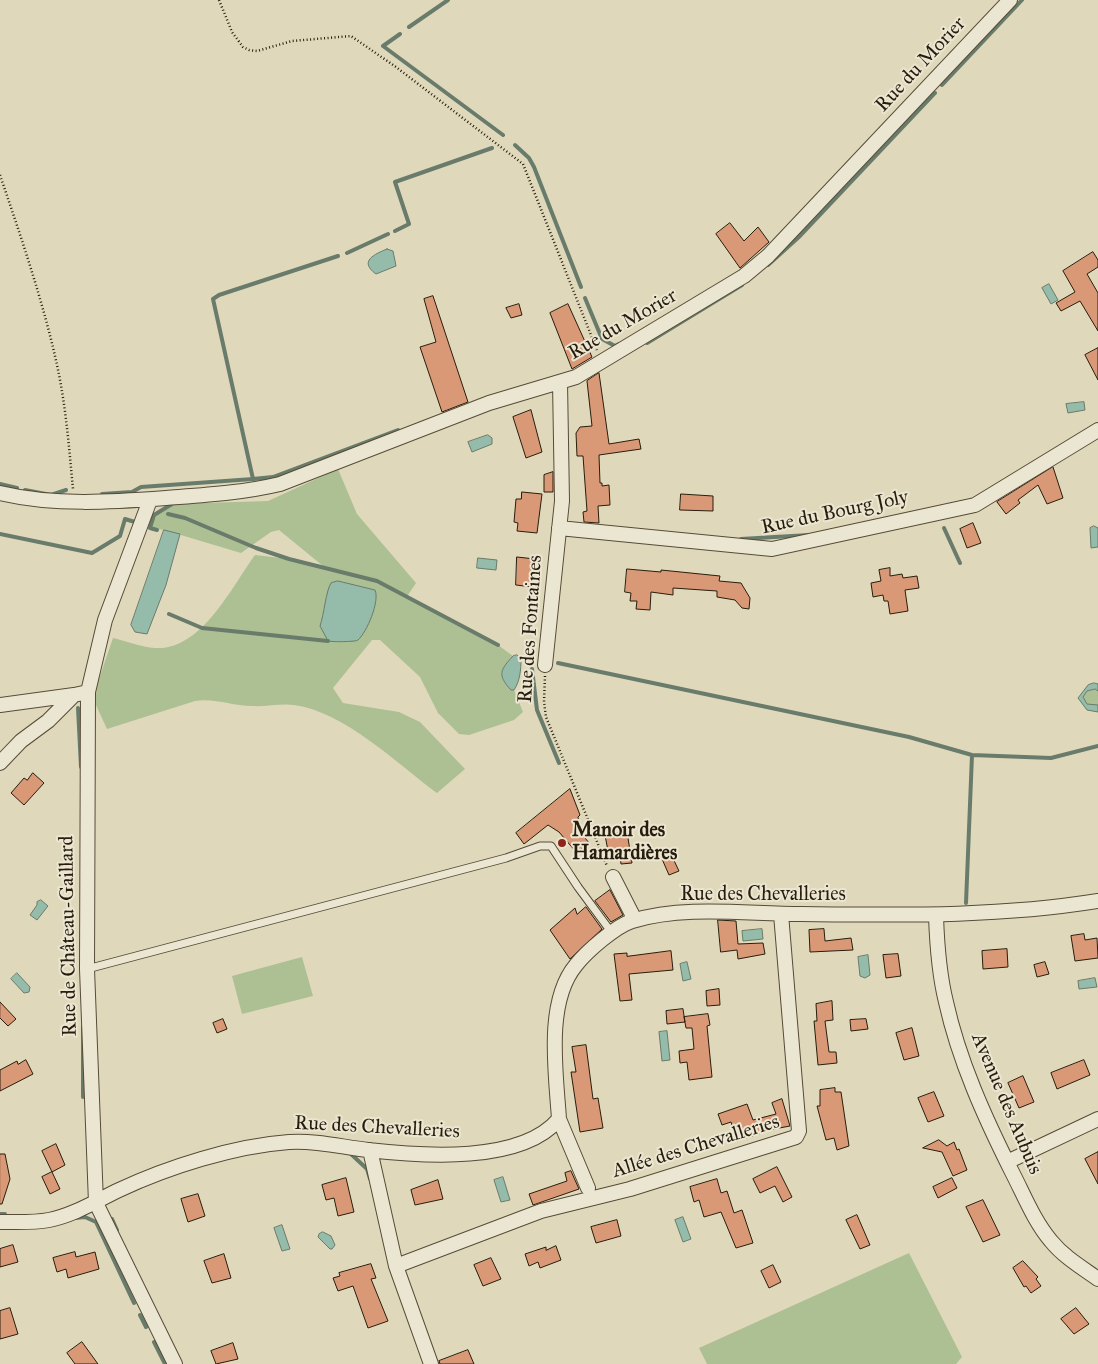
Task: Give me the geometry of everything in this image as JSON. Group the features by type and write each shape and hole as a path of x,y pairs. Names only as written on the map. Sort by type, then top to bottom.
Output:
{"street":[{"name":"Rue du Morier","path":"0,493 47,502 150,500 231,494 280,484 489,403 576,377 744,276 756,266 1010,0"},
{"name":"Rue des Fontaines","path":"545,665 562,501 560,382"},
{"name":"Rue du Bourg Joly","path":"558,528 772,549 975,505 1098,430"},
{"name":"Rue de Château-Gaillard","path":"150,500 105,620 88,692 87,969 96,1203 175,1364"},
{"path":"0,705 88,692"},
{"path":"0,763 22,741 48,721 74,695"},
{"path":"613,877 635,920"},
{"name":"Rue des Chevalleries","path":"0,1222 49,1220 96,1203 118,1190 152,1177 243,1149 303,1142 370,1150 442,1154 492,1151 518,1144 550,1130 559,1118 555,1029 558,1004 575,966 612,933 635,920 708,911 936,916 1048,909 1098,901"},
{"name":"Allée des Chevalleries","path":"396,1266 542,1211 621,1192 796,1136 799,1131 781,914"},
{"name":"Avenue des Aubuis","path":"936,916 942,982 955,1037 971,1081 1007,1162 1036,1220 1050,1240 1066,1257 1098,1279"},
{"path":"559,1118 588,1188"},
{"path":"1007,1162 1098,1119"},
{"path":"370,1150 396,1266 431,1364"}],"lane":[{"path":"87,969 506,858 540,846 550,846 612,933"}],"path":[{"path":"219,0 232,32 243,47 249,50 258,51 292,41 351,36 491,137 523,164 602,361"},
{"path":"0,175 22,240 57,365 67,426 75,502"},
{"name":"Rue des Fontaines","path":"545,665 544,702 546,717 597,844 613,877"}],"shaded area":[{"path":"387,249 393,251 396,266 376,274 368,265 368,262 370,258"},
{"path":"1049,284 1058,300 1051,304 1042,288"},
{"path":"1084,402 1085,410 1068,413 1066,404"},
{"path":"488,435 492,438 492,444 472,452 468,442"},
{"path":"338,469 357,514 416,583 406,598 498,645 513,656 505,665 502,676 511,690 514,690 523,712 514,720 469,735 459,734 438,713 420,677 380,640 372,640 333,688 343,703 399,712 420,722 465,769 437,793 351,728 332,717 294,705 252,706 202,700 107,729 95,703 97,685 113,638 155,648 172,646 187,639 201,629 213,615 255,555 323,566 279,530 271,532 241,553 164,530 150,528 154,515 172,504 268,501"},
{"path":"1094,526 1098,528 1098,547 1091,548 1090,528"},
{"path":"164,530 180,534 166,585 147,634 135,632 131,625"},
{"path":"478,558 497,560 496,570 477,568"},
{"path":"338,581 375,590 376,601 372,616 362,636 356,641 328,641 320,626 329,586 331,583"},
{"path":"517,655 521,658 520,675 514,690 511,690 504,680 502,673 513,656"},
{"path":"1098,684 1098,691 1095,689 1087,691 1083,697 1087,704 1098,705 1098,712 1087,710 1078,698 1088,685"},
{"path":"1095,689 1098,691 1098,705 1090,706 1083,696 1087,691"},
{"path":"41,900 48,906 37,920 30,915 37,902"},
{"path":"762,929 763,939 743,941 742,931"},
{"path":"868,955 870,975 865,978 860,976 858,957"},
{"path":"302,957 313,996 242,1014 232,976"},
{"path":"687,962 691,979 683,981 680,964"},
{"path":"17,973 30,987 29,992 24,993 11,979"},
{"path":"1095,978 1097,987 1079,989 1078,981"},
{"path":"667,1031 670,1060 662,1061 659,1032"},
{"path":"503,1177 510,1200 501,1202 494,1180"},
{"path":"683,1217 691,1239 683,1242 675,1220"},
{"path":"282,1225 290,1249 282,1251 274,1228"},
{"path":"323,1232 331,1236 335,1245 332,1249 318,1237"},
{"path":"909,1253 962,1357 956,1364 707,1364 699,1348"}],"building":[{"path":"730,223 744,241 758,227 769,242 740,268 716,234"},
{"path":"1093,252 1098,260 1098,267 1087,274 1098,293 1098,331 1080,301 1061,311 1056,303 1075,292 1063,271"},
{"path":"433,296 468,402 442,412 420,347 436,342 424,299"},
{"path":"519,304 522,315 511,318 506,308"},
{"path":"568,304 592,357 572,369 550,313"},
{"path":"1098,348 1098,380 1085,355"},
{"path":"599,373 609,444 639,439 641,449 599,455 600,483 602,483 602,486 609,485 610,505 598,506 599,523 584,522 583,512 587,511 583,456 577,456 576,433 580,427 592,426 587,381"},
{"path":"531,410 542,452 526,458 513,417"},
{"path":"1053,467 1063,498 1047,504 1038,485 1018,500 1020,503 1006,514 997,502"},
{"path":"553,472 553,492 544,492 544,475"},
{"path":"522,492 542,494 537,533 517,531 518,523 514,522 516,499 521,499"},
{"path":"681,494 713,496 713,511 680,510"},
{"path":"973,523 981,543 967,548 960,529"},
{"path":"517,557 535,559 532,587 516,585"},
{"path":"890,568 890,576 902,574 903,578 917,576 919,588 905,590 908,611 890,614 888,601 884,601 883,595 873,597 871,583 881,581 879,570"},
{"path":"627,569 661,572 661,570 720,576 719,581 741,583 750,598 749,609 742,608 735,600 717,597 717,591 673,588 673,595 651,592 650,610 636,609 637,601 630,601 631,593 625,592"},
{"path":"33,773 44,783 24,805 11,793 24,778 27,780"},
{"path":"570,789 580,815 578,817 580,832 590,844 576,852 559,832 548,825 524,844 516,833"},
{"path":"627,832 632,863 621,864 619,850 608,851 605,835"},
{"path":"668,848 679,871 669,875 659,852"},
{"path":"610,890 623,915 611,922 595,901"},
{"path":"586,907 602,929 570,959 550,930 575,908 577,914"},
{"path":"718,920 736,921 738,944 763,943 765,954 738,959 737,950 721,952"},
{"path":"824,929 825,941 851,938 853,950 810,952 809,930"},
{"path":"1084,934 1085,940 1097,938 1098,958 1075,961 1071,936"},
{"path":"1007,949 1008,967 983,969 982,951"},
{"path":"671,951 673,970 629,974 632,1000 620,1001 614,954 627,953 627,956"},
{"path":"898,954 901,976 886,978 883,955"},
{"path":"1045,962 1049,974 1037,977 1034,965"},
{"path":"719,989 720,1005 707,1006 706,991"},
{"path":"832,1001 833,1020 825,1021 829,1052 836,1052 837,1063 818,1065 814,1021 817,1021 816,1004"},
{"path":"0,1002 16,1019 8,1026 0,1018"},
{"path":"683,1009 685,1022 667,1024 666,1011"},
{"path":"708,1014 710,1025 707,1026 712,1077 689,1080 687,1062 680,1063 679,1051 694,1049 692,1028 686,1028 684,1017"},
{"path":"223,1019 227,1029 217,1033 213,1023"},
{"path":"866,1019 868,1029 851,1031 850,1020"},
{"path":"912,1028 919,1056 904,1060 896,1033"},
{"path":"586,1045 593,1099 598,1098 603,1128 580,1132 571,1072 576,1072 572,1047"},
{"path":"26,1060 33,1074 0,1091 0,1070 17,1061 18,1064"},
{"path":"1084,1060 1090,1075 1057,1089 1051,1073"},
{"path":"1023,1076 1034,1102 1019,1108 1008,1083"},
{"path":"835,1088 835,1092 841,1092 849,1146 837,1150 834,1138 826,1140 817,1106 820,1106 820,1090"},
{"path":"934,1092 944,1116 928,1122 918,1098"},
{"path":"782,1099 790,1126 737,1141 731,1122 722,1125 718,1114 747,1104 753,1120 776,1114 772,1103"},
{"path":"939,1140 947,1146 954,1142 957,1150 959,1149 967,1170 953,1176 942,1152 923,1148"},
{"path":"56,1144 65,1165 52,1172 42,1151"},
{"path":"1098,1152 1098,1184 1085,1159"},
{"path":"0,1154 5,1154 10,1179 2,1204 0,1204"},
{"path":"777,1167 792,1197 783,1202 775,1186 760,1193 753,1179"},
{"path":"571,1171 579,1189 533,1205 529,1194 567,1181 565,1173"},
{"path":"52,1172 60,1189 50,1194 42,1177"},
{"path":"346,1178 354,1212 338,1216 334,1198 326,1200 322,1185"},
{"path":"952,1178 957,1188 938,1198 933,1187"},
{"path":"717,1179 721,1193 727,1191 734,1213 742,1210 753,1243 736,1248 721,1212 704,1217 699,1200 694,1202 690,1187"},
{"path":"438,1180 443,1199 415,1205 411,1190"},
{"path":"198,1194 205,1216 188,1222 181,1199"},
{"path":"983,1200 1000,1235 983,1242 966,1207"},
{"path":"857,1215 870,1245 860,1249 846,1220"},
{"path":"617,1220 621,1236 596,1243 591,1227"},
{"path":"13,1245 18,1262 0,1267 0,1249"},
{"path":"556,1246 561,1260 540,1268 538,1262 529,1266 525,1254 546,1247 546,1250"},
{"path":"75,1252 76,1257 95,1252 99,1269 68,1278 66,1269 57,1272 53,1258"},
{"path":"224,1254 231,1278 212,1283 204,1261"},
{"path":"491,1258 501,1279 483,1286 474,1265"},
{"path":"1023,1261 1038,1277 1036,1279 1041,1286 1031,1293 1026,1286 1024,1287 1013,1268"},
{"path":"371,1264 376,1278 371,1279 388,1321 368,1328 353,1286 338,1291 333,1278 340,1276 339,1273"},
{"path":"773,1265 781,1282 769,1288 761,1271"},
{"path":"10,1308 18,1334 0,1339 0,1311"},
{"path":"1076,1308 1089,1324 1074,1334 1061,1319"},
{"path":"82,1342 98,1364 75,1364 67,1353"},
{"path":"233,1343 238,1359 216,1364 211,1351"},
{"path":"468,1350 474,1364 440,1364 439,1361"}],"waterway":[{"path":"409,27 448,0"},
{"path":"942,85 1022,0"},
{"path":"400,34 383,46 503,135"},
{"path":"768,265 800,236 935,93"},
{"path":"515,145 529,158 534,167 581,287"},
{"path":"395,231 409,224 395,182 492,148"},
{"path":"347,253 388,234"},
{"path":"102,494 132,492 141,487 253,479 213,299 219,295 338,256"},
{"path":"647,343 742,285"},
{"path":"585,298 602,339 615,346 619,344"},
{"path":"253,479 273,477 398,430"},
{"path":"0,484 17,488"},
{"path":"25,490 51,495 66,490"},
{"path":"157,530 150,528 154,515 172,504"},
{"path":"168,514 185,518 256,548 289,559 377,581 498,645"},
{"path":"0,534 92,553 120,536 125,519 135,522"},
{"path":"944,528 960,563"},
{"path":"741,539 809,535"},
{"path":"169,614 202,628 328,641"},
{"path":"558,663 909,737 972,755 1051,758 1098,746"},
{"path":"532,669 537,710 559,763"},
{"path":"78,708 81,767"},
{"path":"966,903 972,755"},
{"path":"83,1027 83,1097"},
{"path":"351,1154 367,1169 370,1179"},
{"path":"0,1214 5,1214"},
{"path":"75,1218 85,1217 96,1222 134,1303"},
{"path":"112,1219 117,1230"},
{"path":"140,1315 146,1327"},
{"path":"154,1342 165,1364"}],"place":[{"name":"Manoir des Hamardières","path":"562,843"}]}
